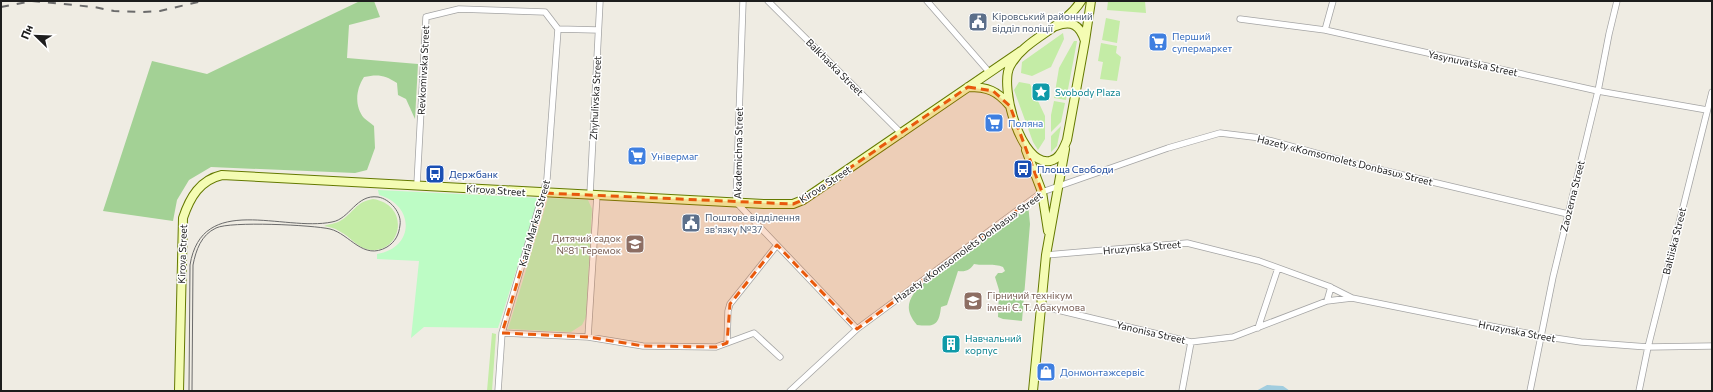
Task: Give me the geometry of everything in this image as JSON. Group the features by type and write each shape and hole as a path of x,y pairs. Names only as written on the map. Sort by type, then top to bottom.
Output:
{"main road":[{"name":"Kirova Street","path":"179,391 184,218 193,194 203,183 214,177 222,175 417,184 544,193 764,204 799,202 902,134 1021,51 1075,11 1081,1"},
{"name":"Kirova Street","path":"1021,51 1010,66 1006,76 1010,106 1024,145 1037,159 1042,161 1053,160 1060,155 1067,140 1091,1"},
{"path":"1056,26 1065,23 1074,25 1083,35 1085,42"},
{"name":"Kirova Street","path":"968,87 982,87 993,91 1001,96 1010,106"},
{"path":"1033,391 1046,256 1067,140"},
{"path":"1024,145 1042,192 1049,238"}],"street":[{"name":"Zhyhulivska Street","path":"588,337 600,1"},
{"name":"Akademichna Street","path":"743,1 736,202 857,329"},
{"name":"Balkhaska Street","path":"768,1 902,134"},
{"path":"927,1 990,73"},
{"path":"1325,30 1333,1"},
{"name":"Zaozerna Street","path":"1530,391 1568,214 1598,91 1609,34 1618,1"},
{"name":"Revkomivska Street","path":"417,184 426,17 459,9 545,12 558,30"},
{"name":"Yasynuvatska Street","path":"1240,19 1325,30 1598,91 1707,110"},
{"path":"558,30 598,30"},
{"name":"Karla Marksa Street","path":"498,391 502,333 548,178 558,30"},
{"name":"Baltiiska Street","path":"1639,391 1648,347 1712,92"},
{"name":"Hazety «Komsomolets Donbasu» Street","path":"790,391 857,329 1042,192 1168,148 1220,133 1261,138 1360,165 1568,214"},
{"name":"Hruzynska Street","path":"1046,256 1187,243 1259,261 1329,286 1352,298 1541,336 1607,345 1648,347 1712,346"},
{"path":"727,343 728,311 730,304 777,245"},
{"name":"Hruzynska Street","path":"1259,261 1329,286"},
{"path":"1258,328 1278,268"},
{"path":"1327,301 1329,286"},
{"name":"Yanonisa Street","path":"1041,306 1191,342 1233,337 1327,301 1352,298"},
{"path":"502,333 588,337 643,346 716,346 754,333 780,357"},
{"path":"1182,391 1191,342"}],"highlighted area":[{"path":"968,87 993,91 1010,106 1042,192 857,329 777,245 730,304 727,343 716,347 643,346 588,337 502,333 544,193 793,204 803,200"}],"green space":[{"path":"360,1 374,1 380,17 349,25 347,58 418,64 415,119 406,99 398,95 397,83 389,78 377,75 364,77 361,82 357,103 364,118 374,126 375,148 367,170 355,173 211,167 189,180 177,200 173,221 103,211 152,61 207,74"},
{"path":"1108,1 1145,1 1146,13 1107,10"},
{"path":"1106,18 1120,21 1117,43 1102,40"},
{"path":"1063,33 1064,39 1051,67 1032,76 1021,73 1022,62"},
{"path":"1074,41 1077,41 1066,100 1054,98 1059,68"},
{"path":"1101,43 1117,46 1116,53 1121,57 1117,81 1100,79 1103,62 1098,61"},
{"path":"1019,82 1030,84 1045,116 1045,139 1038,150 1033,142 1014,90"},
{"path":"1054,101 1065,103 1061,122 1051,132 1051,115"},
{"path":"1061,126 1057,146 1051,152 1051,136"},
{"path":"378,190 539,198 498,328 424,327 411,338 419,261 377,259 377,254 389,250 398,244 404,235 406,226 404,216 399,208 391,200 379,195"},
{"path":"548,198 588,200 592,209 586,317 582,325 571,332 508,329"},
{"path":"373,199 385,203 393,210 397,219 398,228 395,237 389,244 381,249 365,249 337,230 324,226 340,221 358,205 367,200"},
{"path":"1028,204 1030,224 1022,321 998,317 999,290 995,277 998,273 1005,271 1003,267 996,265 974,264 968,270 958,271 947,305 941,307 939,318 935,324 928,326 917,325 912,319 909,307 912,296 920,286"},
{"path":"492,333 496,334 492,391 487,391"}],"water":[{"path":"1267,385 1283,386 1290,391 1256,391"}],"tram line":[{"path":"189,391 190,265 198,243 210,229 227,222 247,220 312,224 332,222 338,220 364,199 370,197 382,198 394,207 400,220 398,235 390,245 378,250 371,251 364,249 330,229 307,226 272,224 224,226 216,228 206,235 200,244 193,265 192,391"}],"railway":[{"path":"32,1 94,7 114,11 141,12 160,11 202,1"},
{"path":"1,7 32,1"},
{"path":"114,1 148,1"}],"place":[{"name":"Кіровський районний відділ поліції","path":"978,22"},
{"name":"Перший супермаркет","path":"1158,42"},
{"name":"Svobody Plaza","path":"1041,92"},
{"name":"Поляна","path":"994,123"},
{"name":"Універмаг","path":"637,156"},
{"name":"Площа Свободи","path":"1023,169"},
{"name":"Держбанк","path":"435,174"},
{"name":"Поштове відділення зв'язку №37","path":"691,223"},
{"name":"Дитячий садок №81 Теремок","path":"635,244"},
{"name":"Гірничий технікум імені Є. Т. Абакумова","path":"973,301"},
{"name":"Навчальний корпус","path":"951,344"},
{"name":"Донмонтажсервіс","path":"1046,372"}]}
